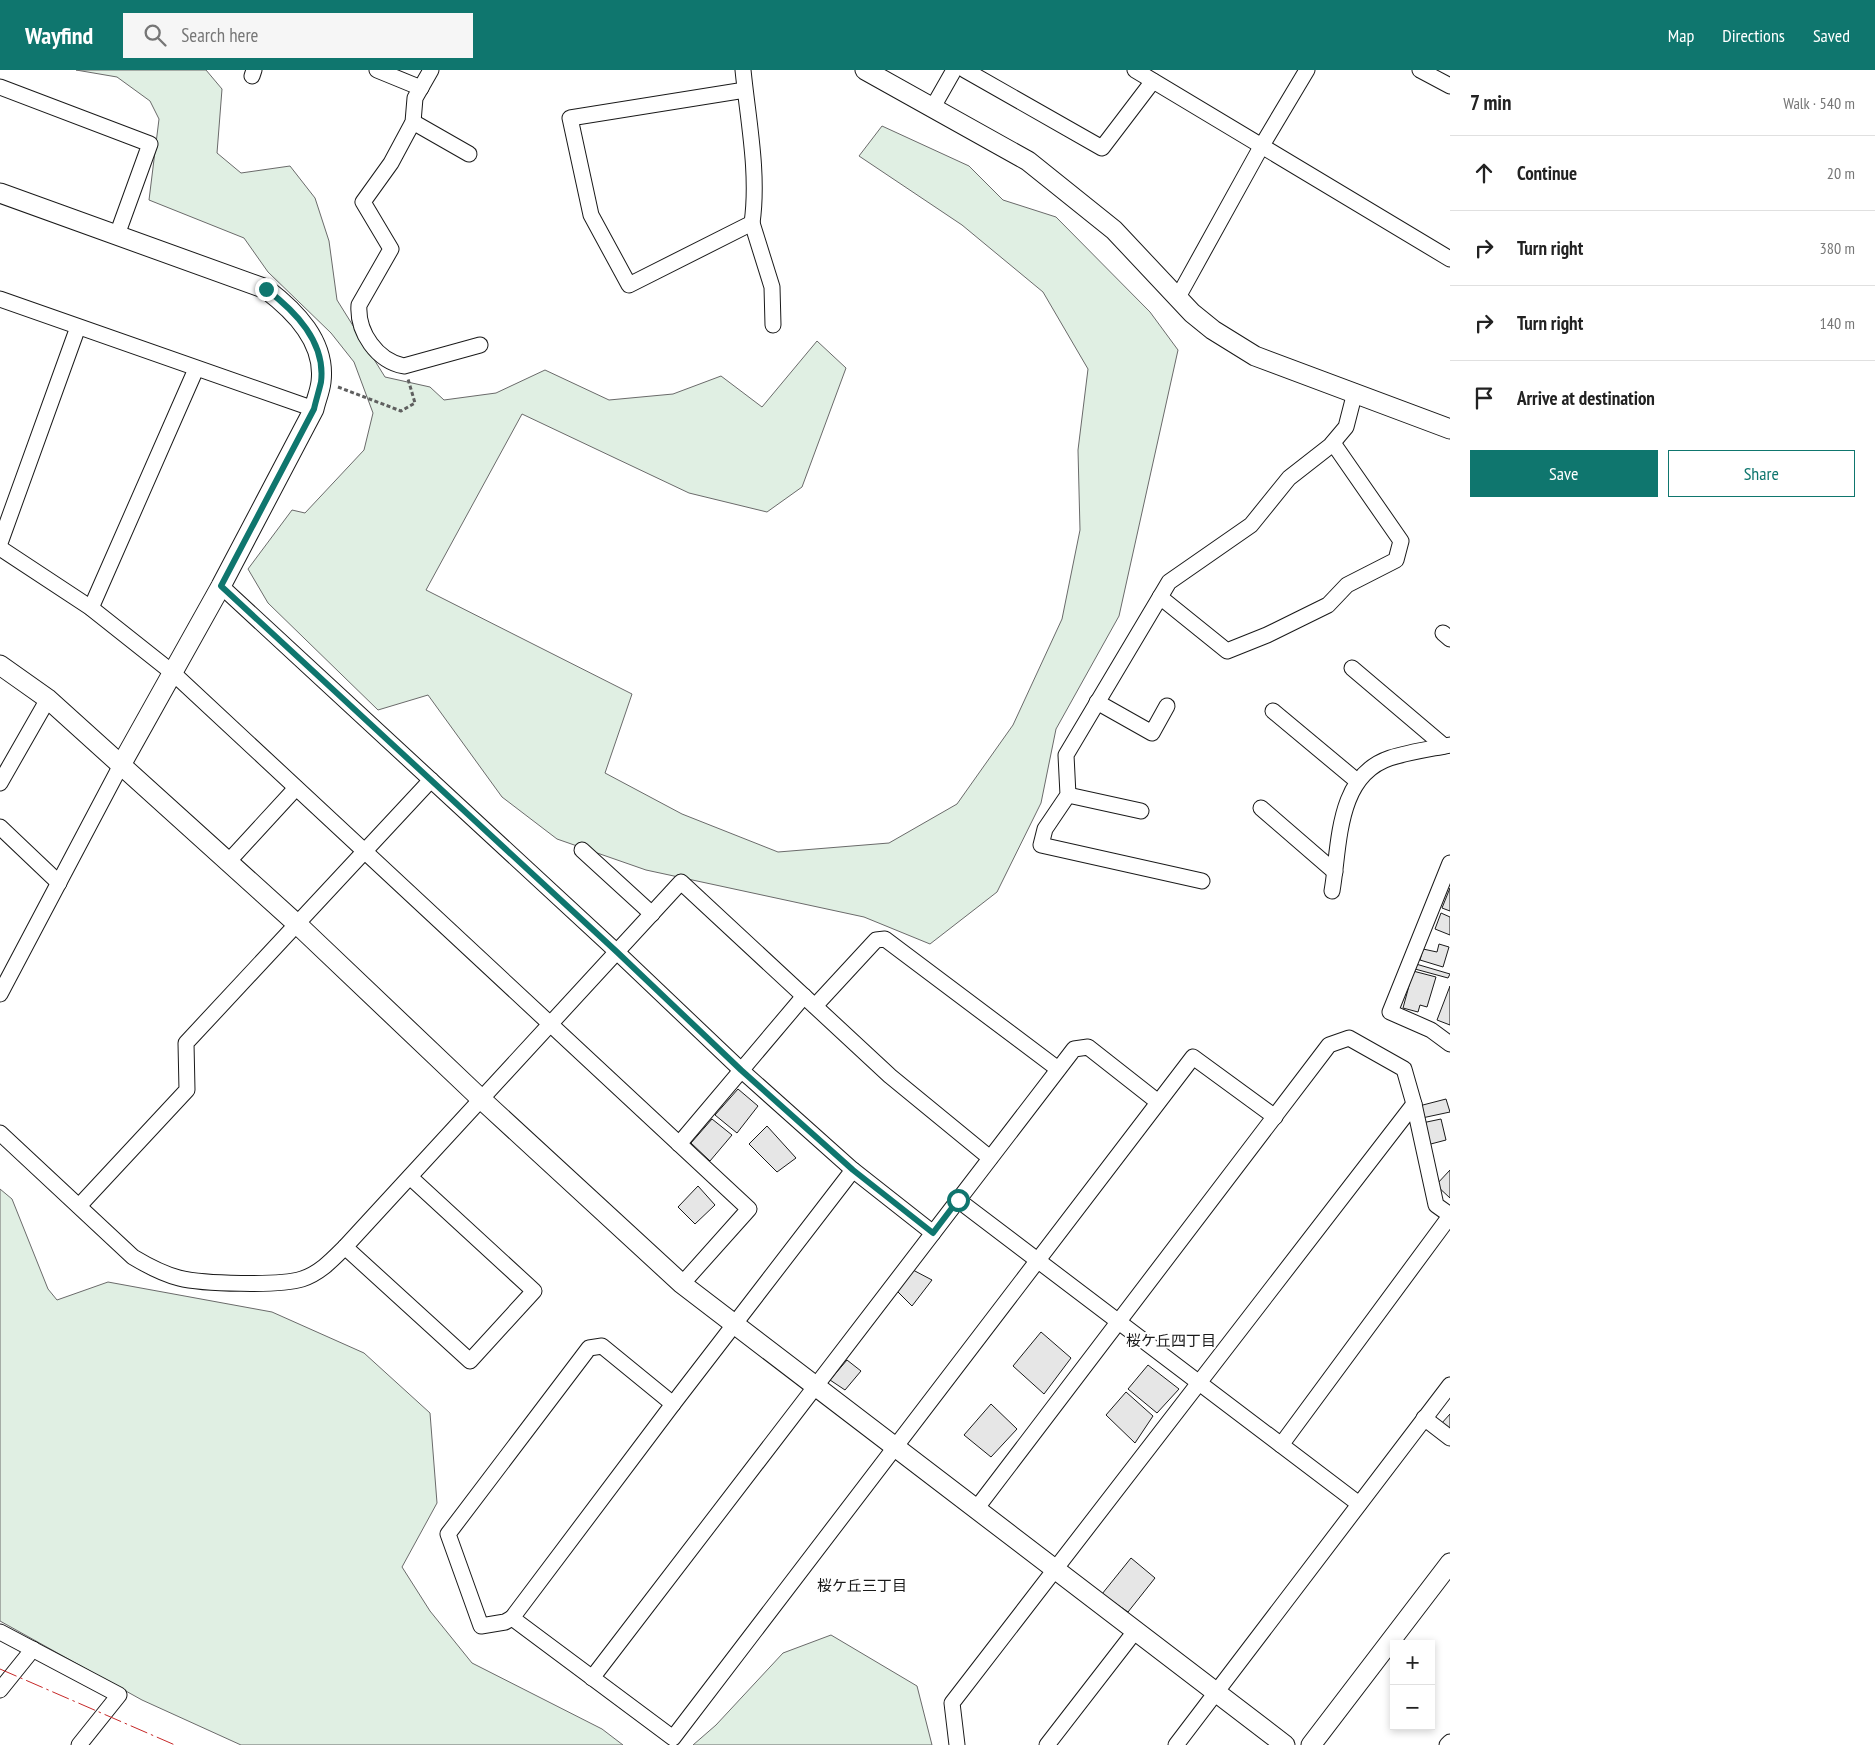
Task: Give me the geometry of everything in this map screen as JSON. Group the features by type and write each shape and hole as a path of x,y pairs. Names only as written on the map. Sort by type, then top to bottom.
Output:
{"street":[{"path":"377,70 421,88"},
{"path":"431,70 416,98 413,122 391,163 363,202 391,249 359,305 358,311 370,346 391,364 404,366 480,345"},
{"path":"743,70 756,194 752,223 772,287 773,325"},
{"path":"865,70 1028,162 1078,199 1114,230 1192,313 1213,330 1255,356 1450,429"},
{"path":"933,107 954,70"},
{"path":"965,70 1102,148 1153,81"},
{"path":"1135,70 1450,259"},
{"path":"1178,297 1261,147 1307,70"},
{"path":"1420,70 1450,86"},
{"path":"0,87 150,144 117,235"},
{"path":"745,90 570,118 591,215 629,285 752,223"},
{"path":"413,122 469,154"},
{"path":"0,192 266,289 285,303 301,320 313,339 319,358 321,381 314,409 221,586 121,765 1,990"},
{"path":"0,300 314,409"},
{"path":"0,543 78,327"},
{"path":"91,608 196,369"},
{"path":"1202,881 1041,845 1045,828 1068,795 1066,755 1169,582 1251,525 1289,478 1333,443 1346,427 1355,392"},
{"path":"1160,597 1227,650 1267,635 1328,605 1347,585 1396,560 1401,541 1333,443"},
{"path":"0,548 91,608 173,673 749,1209 682,1284"},
{"path":"221,586 617,952 741,1070 853,1170 933,1233"},
{"path":"0,665 48,699 297,924 481,1099 682,1284 1285,1745"},
{"path":"1352,668 1447,746"},
{"path":"0,783 48,699"},
{"path":"1097,702 1152,732 1167,706"},
{"path":"1273,710 1356,781"},
{"path":"1332,891 1346,803 1356,781 1370,769 1388,759 1447,746"},
{"path":"79,1206 187,1090 186,1044 431,780"},
{"path":"228,862 296,788"},
{"path":"1068,795 1141,812"},
{"path":"1261,808 1335,872"},
{"path":"0,827 59,883"},
{"path":"582,850 652,914"},
{"path":"1450,863 1390,1012 1431,1030 1450,1044"},
{"path":"0,1133 134,1258 154,1269 180,1278 280,1283 303,1279 325,1268 345,1247 681,882 890,1076 990,1158"},
{"path":"679,1144 741,1070 809,1001 876,940 886,939 1058,1069"},
{"path":"976,1508 1329,1045 1349,1038 1404,1069 1414,1104 1436,1205 1450,1216 1281,1444"},
{"path":"592,1678 1074,1049 1088,1047 1158,1102"},
{"path":"512,1618 674,1738 1192,1057 1274,1117"},
{"path":"957,1745 952,1703 1414,1104"},
{"path":"673,1404 602,1346 589,1348 448,1534 481,1626 505,1622 512,1618 673,1404 853,1170"},
{"path":"345,1247 470,1361 534,1291 410,1177"},
{"path":"958,1200 1359,1504"},
{"path":"1176,1745 1450,1385"},
{"path":"1424,1418 1450,1438"},
{"path":"1311,1745 1450,1563"},
{"path":"1047,1745 1136,1630"},
{"path":"0,1632 119,1695 79,1745"},
{"path":"0,1690 32,1649"}],"path":[{"path":"321,381 401,411 415,403 404,366"}],"green space":[{"path":"76,70 206,70 222,89 217,153 241,173 290,166 315,198 329,241 337,300 385,377 430,387 444,400 496,393 545,370 609,400 673,394 721,376 762,407 817,341 846,368 802,487 767,512 689,493 522,414 426,590 632,694 605,773 682,814 778,852 889,843 957,804 1013,725 1062,619 1080,530 1078,450 1088,369 1043,292 962,225 859,156 882,126 969,166 1003,200 1056,217 1150,312 1178,350 1119,616 1056,729 1041,803 997,892 930,944 864,917 646,870 557,839 502,797 428,695 378,710 268,603 248,569 292,510 305,513 364,450 373,413 354,362 331,333 268,272 244,238 149,200 159,119 150,101 117,77"},
{"path":"0,1189 12,1199 48,1289 57,1300 108,1282 272,1312 364,1353 430,1413 437,1503 402,1567 430,1611 472,1663 602,1729 623,1745 241,1745 142,1700 0,1621"},
{"path":"831,1635 917,1686 932,1745 693,1745 716,1725 783,1653"}],"building":[{"path":"1450,888 1450,911 1442,908"},
{"path":"1441,913 1450,917 1450,935 1435,929"},
{"path":"1439,944 1449,947 1443,967 1420,960 1423,949 1437,952"},
{"path":"1416,964 1450,974 1448,978 1415,969"},
{"path":"1413,971 1436,977 1427,1007 1420,1005 1418,1012 1403,1008"},
{"path":"1450,986 1450,1025 1437,1020"},
{"path":"738,1089 758,1106 737,1133 715,1115"},
{"path":"1446,1099 1450,1112 1422,1118 1419,1106"},
{"path":"712,1119 732,1135 710,1161 691,1143"},
{"path":"1441,1119 1446,1140 1427,1145 1422,1123"},
{"path":"767,1126 796,1158 777,1172 749,1144"},
{"path":"1450,1170 1450,1198 1436,1185"},
{"path":"698,1186 715,1205 695,1224 678,1207"},
{"path":"913,1270 932,1280 912,1306 892,1286"},
{"path":"1041,1332 1071,1358 1044,1394 1013,1366"},
{"path":"847,1360 861,1371 845,1390 830,1380"},
{"path":"1148,1365 1179,1389 1157,1413 1128,1389"},
{"path":"1126,1392 1153,1416 1135,1443 1106,1415"},
{"path":"991,1404 1017,1429 991,1457 964,1435"},
{"path":"1450,1414 1450,1431 1441,1424"},
{"path":"1131,1558 1155,1578 1128,1612 1102,1594"}],"power":[{"path":"0,1669 175,1745"}],"district":[{"name":"桜ケ丘四丁目","path":"1171,1341"},
{"name":"桜ケ丘三丁目","path":"862,1586"}],"route":[{"path":"266,289 285,303 301,320 313,339 319,358 321,381 314,409 221,586 617,952 741,1070 853,1170 933,1233 958,1200"}]}
